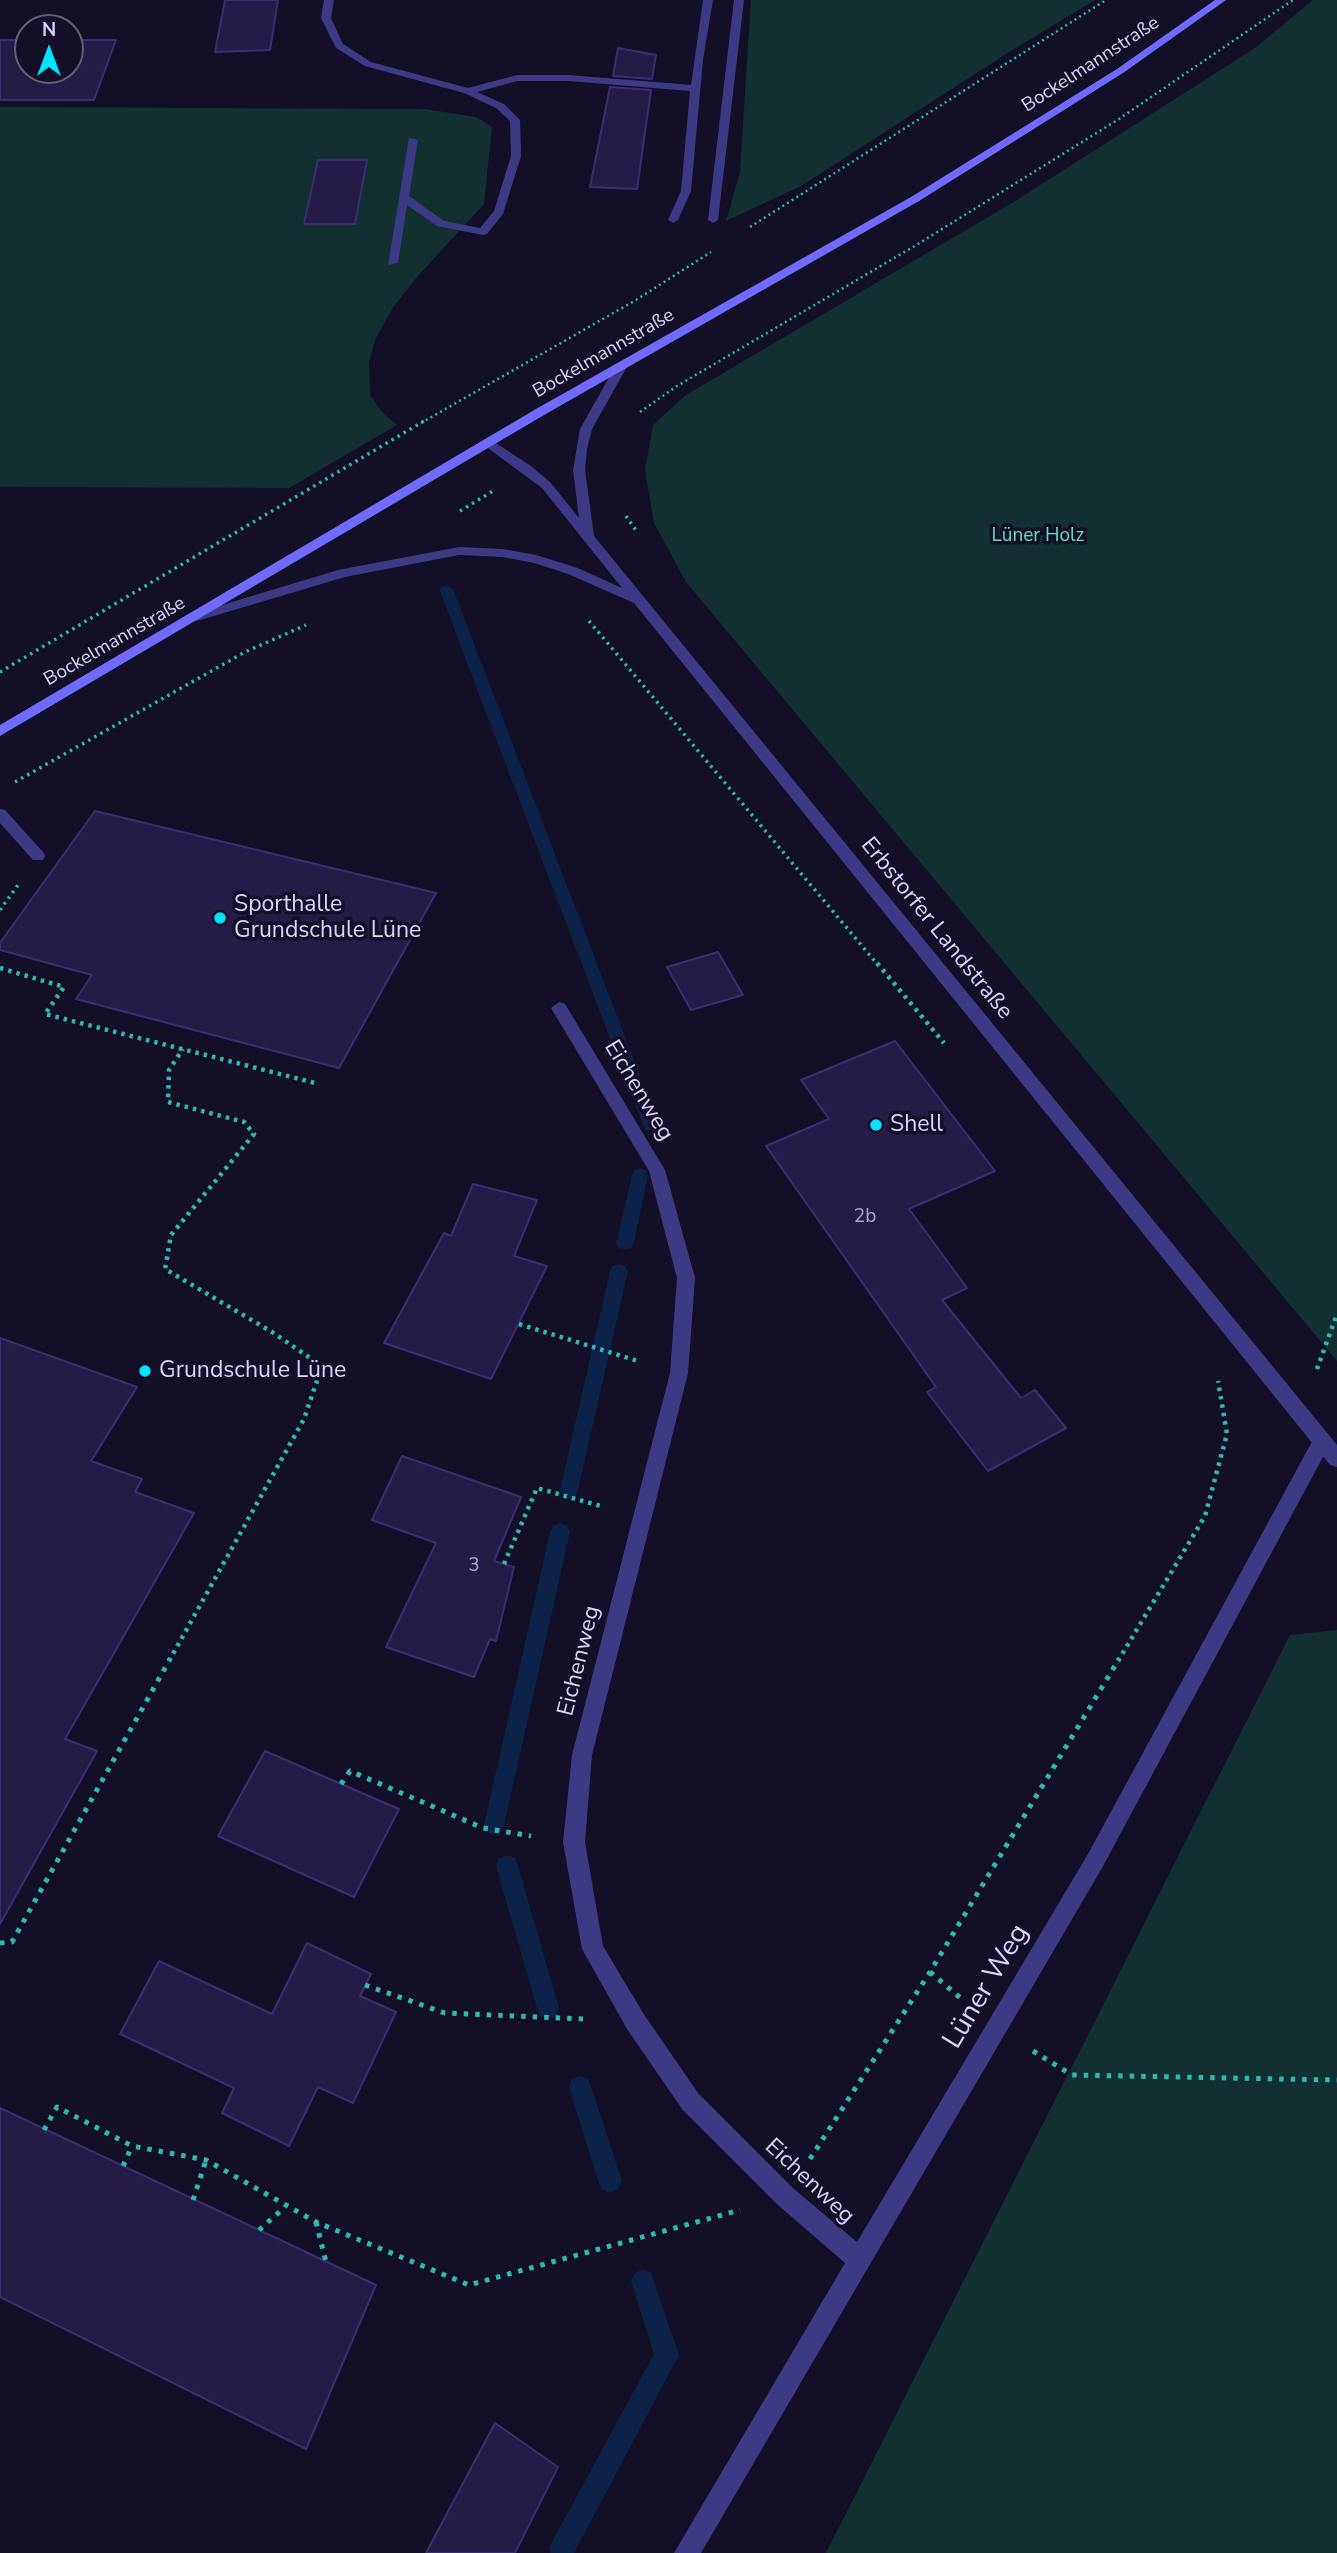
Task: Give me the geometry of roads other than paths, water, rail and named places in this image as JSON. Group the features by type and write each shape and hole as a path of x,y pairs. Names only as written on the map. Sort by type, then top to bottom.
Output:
{"main road":[{"name":"Bockelmannstraße","path":"0,731 197,617 487,443 926,192 1120,71 1221,0"}],"street":[{"path":"330,0 326,18 339,46 368,64 468,91 500,107 515,120 516,156 499,212 483,232 441,224 403,197"},
{"path":"673,220 686,191 708,0"},
{"path":"713,220 739,0"},
{"path":"468,91 517,78 569,78 696,88"},
{"path":"392,263 412,140"},
{"path":"588,535 579,470 581,449 586,429 622,365"},
{"name":"Erbstorfer Landstraße","path":"487,443 546,485 588,535 1337,1459"},
{"path":"197,617 343,573 459,551 503,553 536,559 573,571 639,601"},
{"path":"0,814 38,856"},
{"name":"Eichenweg","path":"559,1008 657,1170 685,1278 679,1373 582,1755 574,1842 593,1949 635,2021 690,2101 786,2197 859,2260"},
{"name":"Lüner Weg","path":"687,2553 1095,1861 1322,1442"}],"waterway":[{"path":"446,589 651,1125"},
{"path":"625,1243 640,1175"},
{"path":"569,1490 619,1271"},
{"path":"494,1825 560,1532"},
{"path":"507,1866 548,2008"},
{"path":"580,2087 610,2181"},
{"path":"562,2549 667,2355 643,2281"}],"place":[{"name":"Sporthalle Grundschule Lüne","path":"220,918"},
{"name":"Shell","path":"876,1125"},
{"name":"Grundschule Lüne","path":"145,1371"}],"park label":[{"name":"Lüner Holz","path":"1038,536"}]}
